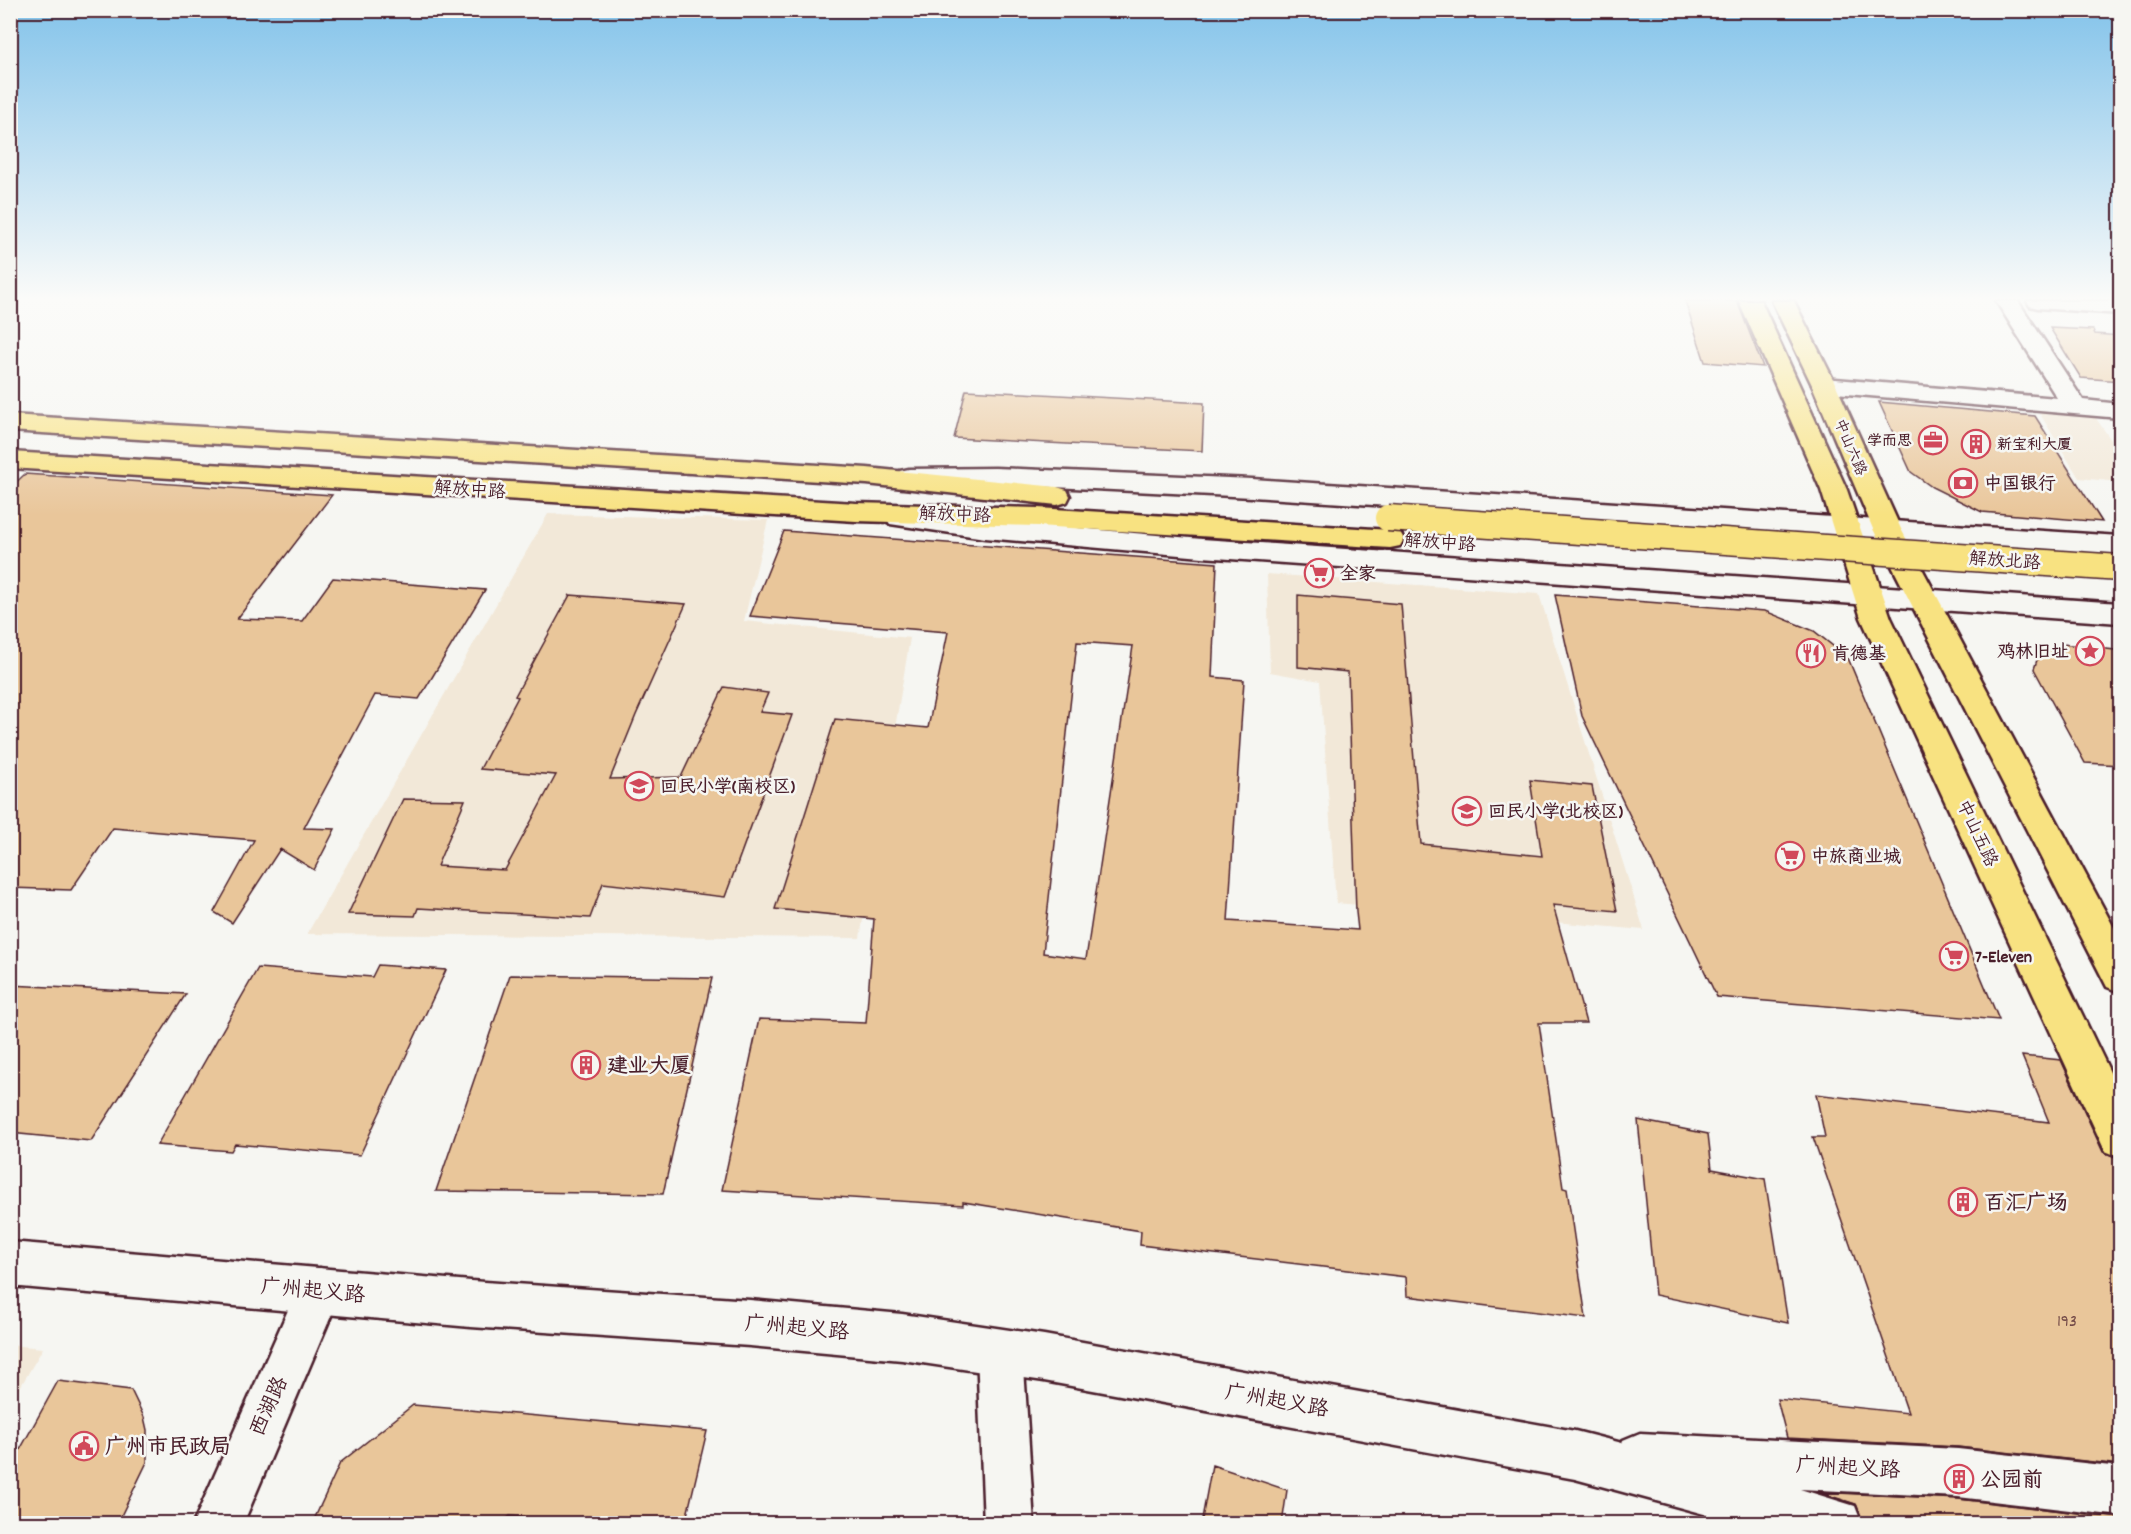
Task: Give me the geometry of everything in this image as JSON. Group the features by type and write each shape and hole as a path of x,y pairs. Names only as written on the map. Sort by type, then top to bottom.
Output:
{"main road":[{"name":"中山六路","path":"1782,373 1825,468 1846,526"},
{"name":"中山六路","path":"1818,373 1891,552"},
{"path":"2053,373 2075,406"},
{"path":"1824,385 2121,411"},
{"name":"解放中路","path":"10,423 867,476 1039,495 1389,528"},
{"name":"解放中路","path":"10,460 856,512 1389,528 1891,552"},
{"path":"867,476 1006,477 1252,488 1846,526 1891,552 1925,599 2119,970"},
{"path":"856,512 986,529 1191,547 2121,613"},
{"name":"中山五路","path":"1846,526 1867,594 2121,1137"},
{"path":"1891,552 2121,546"},
{"name":"解放北路","path":"1891,552 2121,568"},
{"name":"解放北路","path":"1891,552 2121,590"},
{"name":"广州起义路","path":"10,1264 471,1304 762,1324 902,1337 1220,1389 1575,1455 1837,1524"},
{"name":"西湖路","path":"218,1524 320,1290"},
{"path":"1000,1352 1009,1524"},
{"name":"广州起义路","path":"1575,1455 1958,1473 2121,1492"}],"shaded area":[{"path":"2037,409 2093,414 2111,440 2120,441 2120,482 2079,478"},
{"name":"回民小学(南校区)","path":"548,514 768,520 744,621 910,638 860,938 307,934"},
{"name":"回民小学(北校区)","path":"1267,574 1539,594 1644,930 1336,903 1320,681 1270,672"},
{"path":"10,1345 43,1348 11,1403 10,1403"}],"building":[{"path":"2078,373 2121,373 2121,381 2081,378"},
{"path":"966,390 1204,403 1202,451 954,438"},
{"name":"新宝利大厦","path":"1879,402 2035,416 2102,522 1982,512 1932,487 1911,472"},
{"path":"25,474 332,495 237,619 302,621 333,578 485,590 419,699 375,695 304,828 335,829 314,870 280,849 232,923 214,912 254,840 113,828 71,890 10,888 10,488"},
{"path":"784,531 1217,563 1212,677 1244,680 1228,921 1358,930 1348,672 1298,667 1298,595 1401,604 1421,844 1542,856 1530,780 1592,786 1617,911 1553,905 1586,1023 1539,1023 1563,1188 1567,1189 1586,1318 1407,1296 1406,1277 1140,1245 1141,1231 963,1202 963,1205 722,1190 759,1019 866,1023 874,919 775,909 835,719 928,728 948,632 750,616","holes":["1077,642 1133,646 1086,959 1043,953"]},
{"path":"570,595 686,604 610,779 681,777 724,687 768,693 760,712 792,715 725,897 603,883 590,918 418,908 415,916 348,914 403,799 465,800 437,866 505,870 556,775 480,769 518,697 515,696"},
{"name":"中旅商业城","path":"1555,595 1765,611 1814,631 1848,658 1999,1020 1717,997 1582,716"},
{"path":"2062,644 2115,650 2121,658 2121,765 2085,763 2034,669 2039,654"},
{"path":"378,965 446,970 360,1155 235,1144 231,1151 157,1145 258,968 372,977"},
{"name":"建业大厦","path":"510,975 712,978 663,1194 436,1191"},
{"path":"10,985 186,994 91,1141 10,1133"},
{"name":"百汇广场","path":"2022,1056 2061,1060 2103,1152 2121,1159 2121,1465 1958,1447 1787,1438 1777,1399 1908,1413 1813,1137 1825,1137 1816,1094 2049,1122"},
{"path":"1638,1120 1708,1134 1712,1169 1765,1179 1788,1323 1655,1295"},
{"name":"广州市民政局","path":"58,1381 131,1390 144,1417 147,1430 147,1462 117,1524 10,1524 10,1468"},
{"path":"413,1405 707,1431 685,1524 592,1524 510,1516 499,1524 312,1524 340,1463"},
{"path":"1212,1465 1287,1490 1282,1524 1201,1524"},
{"path":"1818,1492 1958,1499 2121,1518 2121,1524 1864,1524 1856,1504"}],"place":[{"name":"学而思","path":"1933,440"},
{"name":"新宝利大厦","path":"1976,444"},
{"name":"中国银行","path":"1963,483"},
{"name":"全家","path":"1319,573"},
{"name":"鸡林旧址","path":"2090,651"},
{"name":"肯德基","path":"1811,653"},
{"name":"回民小学(南校区)","path":"639,786"},
{"name":"回民小学(北校区)","path":"1467,811"},
{"name":"中旅商业城","path":"1790,856"},
{"name":"7-Eleven","path":"1954,956"},
{"name":"建业大厦","path":"586,1065"},
{"name":"百汇广场","path":"1963,1202"},
{"name":"广州市民政局","path":"84,1446"},
{"name":"公园前","path":"1959,1479"}]}
